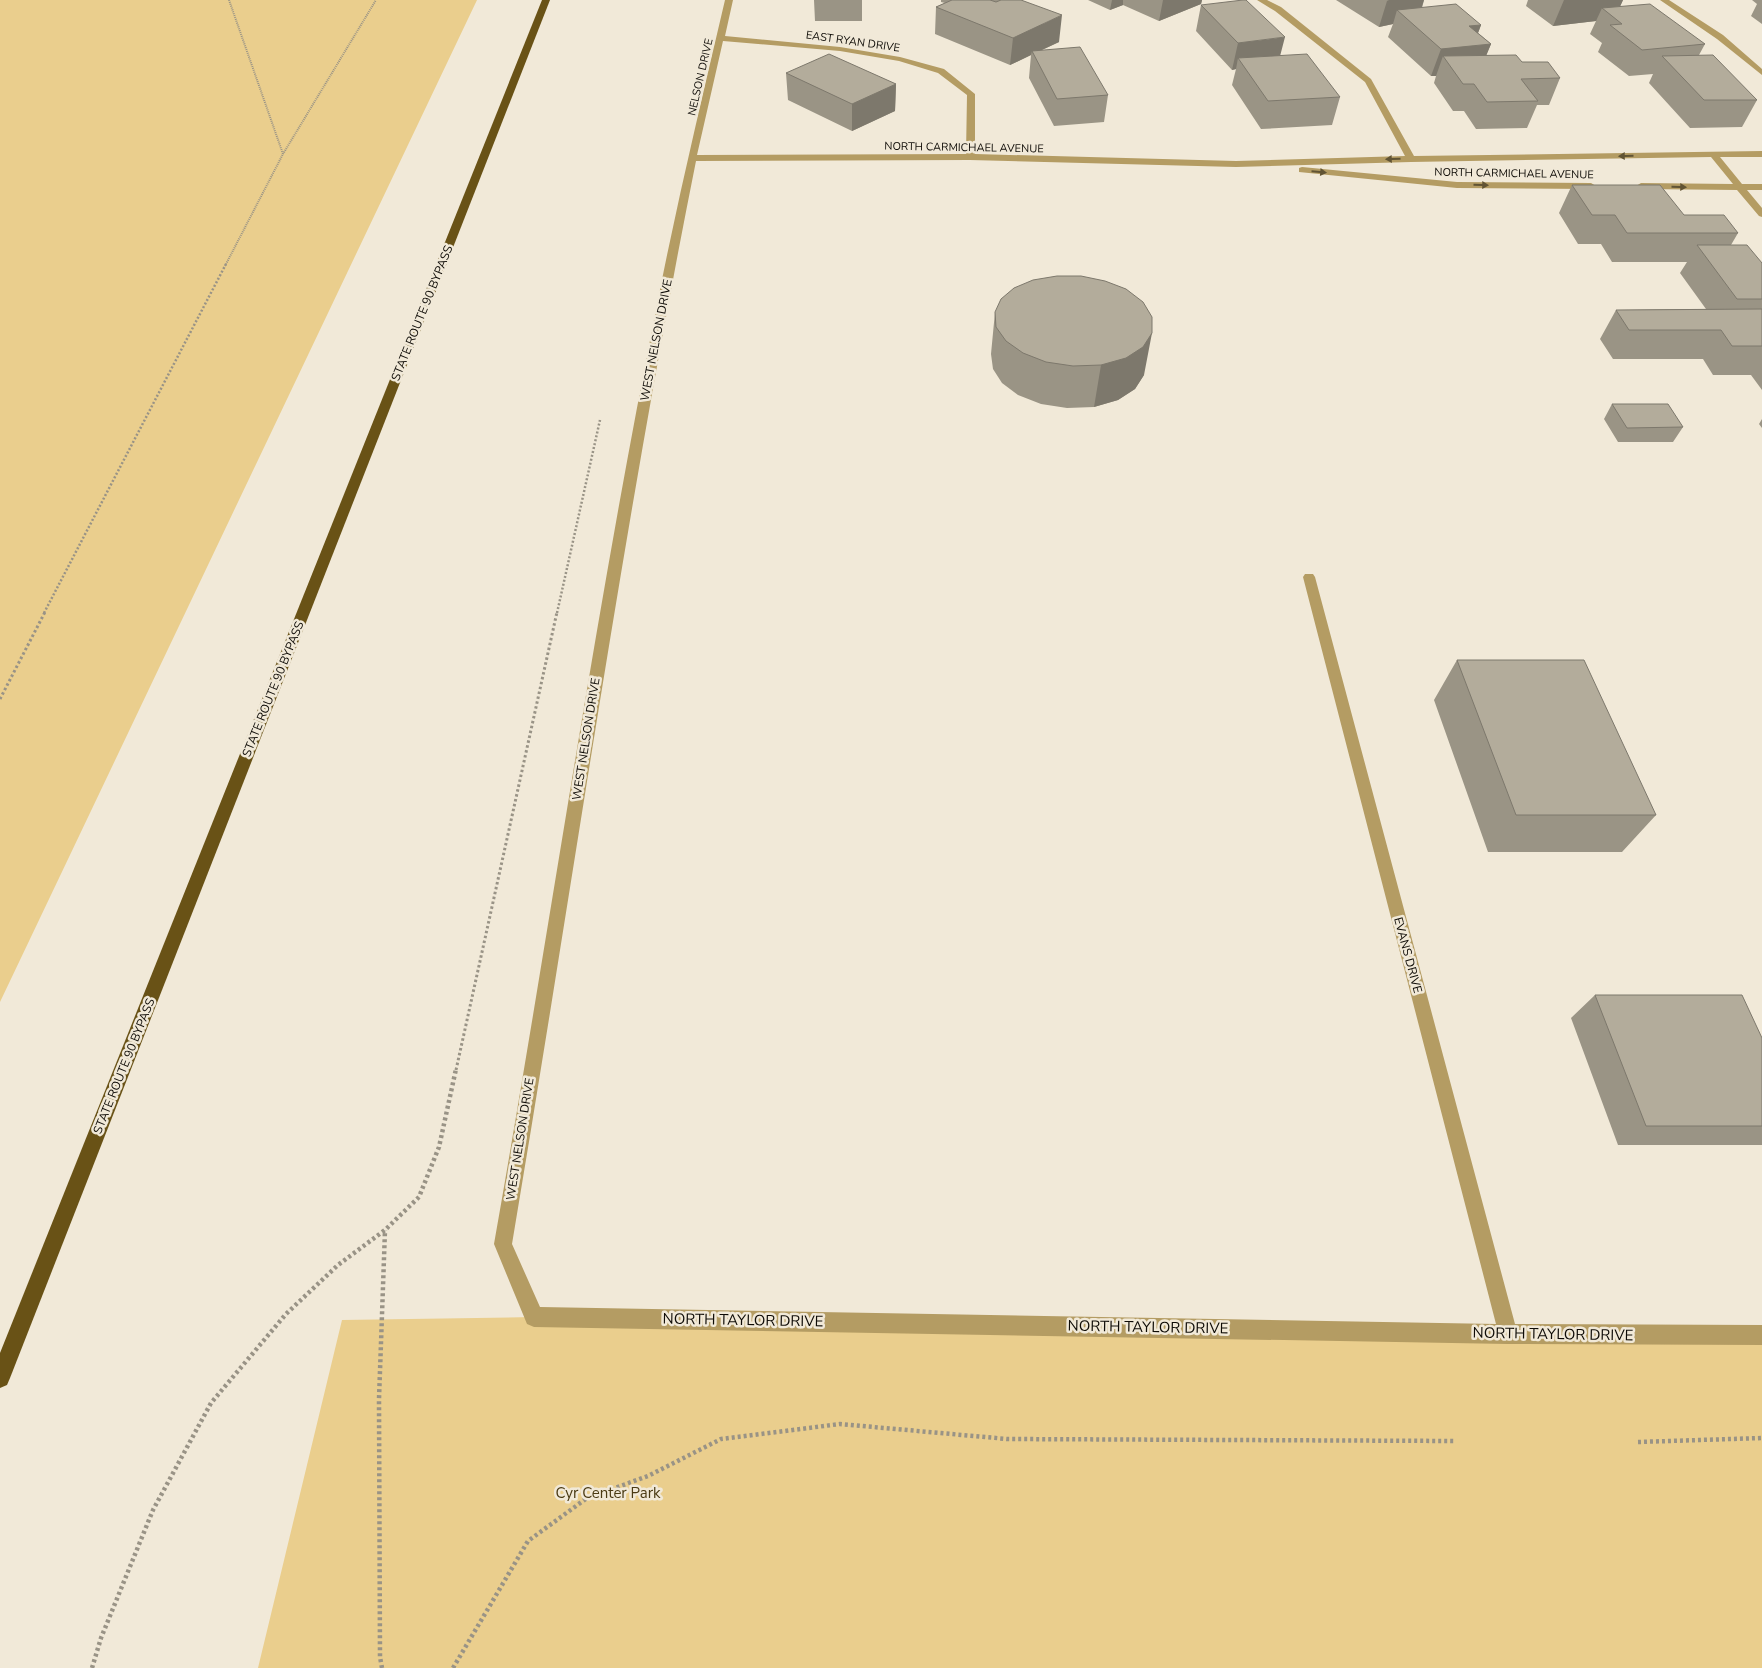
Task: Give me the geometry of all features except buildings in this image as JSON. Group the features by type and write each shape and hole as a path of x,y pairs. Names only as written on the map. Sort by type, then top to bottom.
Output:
{"highway":[{"name":"STATE ROUTE 90 BYPASS","path":"0,1378 546,0"}],"street":[{"name":"NELSON DRIVE","path":"693,158 729,0"},
{"path":"1261,0 1278,8 1368,81 1411,159"},
{"path":"1664,0 1720,36 1762,73"},
{"name":"EAST RYAN DRIVE","path":"720,38 840,49 900,59 941,71 971,94 970,157"},
{"path":"1712,154 1762,214"},
{"name":"NORTH CARMICHAEL AVENUE","path":"693,158 970,157 1236,164 1411,159 1762,154"},
{"name":"WEST NELSON DRIVE","path":"534,1317 503,1244 631,463 693,158"},
{"name":"NORTH CARMICHAEL AVENUE","path":"1236,164 1457,185 1603,186"},
{"path":"1633,186 1762,187"},
{"name":"EVANS DRIVE","path":"1309,577 1508,1334"},
{"name":"NORTH TAYLOR DRIVE","path":"534,1317 1508,1334 1762,1335"}],"path":[{"path":"229,0 283,154"},
{"path":"0,699 283,154 376,0"},
{"path":"92,1668 101,1638 153,1510 210,1403 286,1314 338,1265 385,1230 419,1197 439,1147 600,417"},
{"path":"382,1668 380,1657 379,1399 385,1230"},
{"path":"453,1668 528,1541 587,1498 648,1476 721,1439 840,1424 1008,1439 1455,1441"},
{"path":"1638,1442 1762,1438"}],"green space":[{"path":"0,0 477,0 0,1002"},
{"name":"Cyr Center Park","path":"534,1317 1762,1335 1762,1668 258,1668 342,1320"}]}
